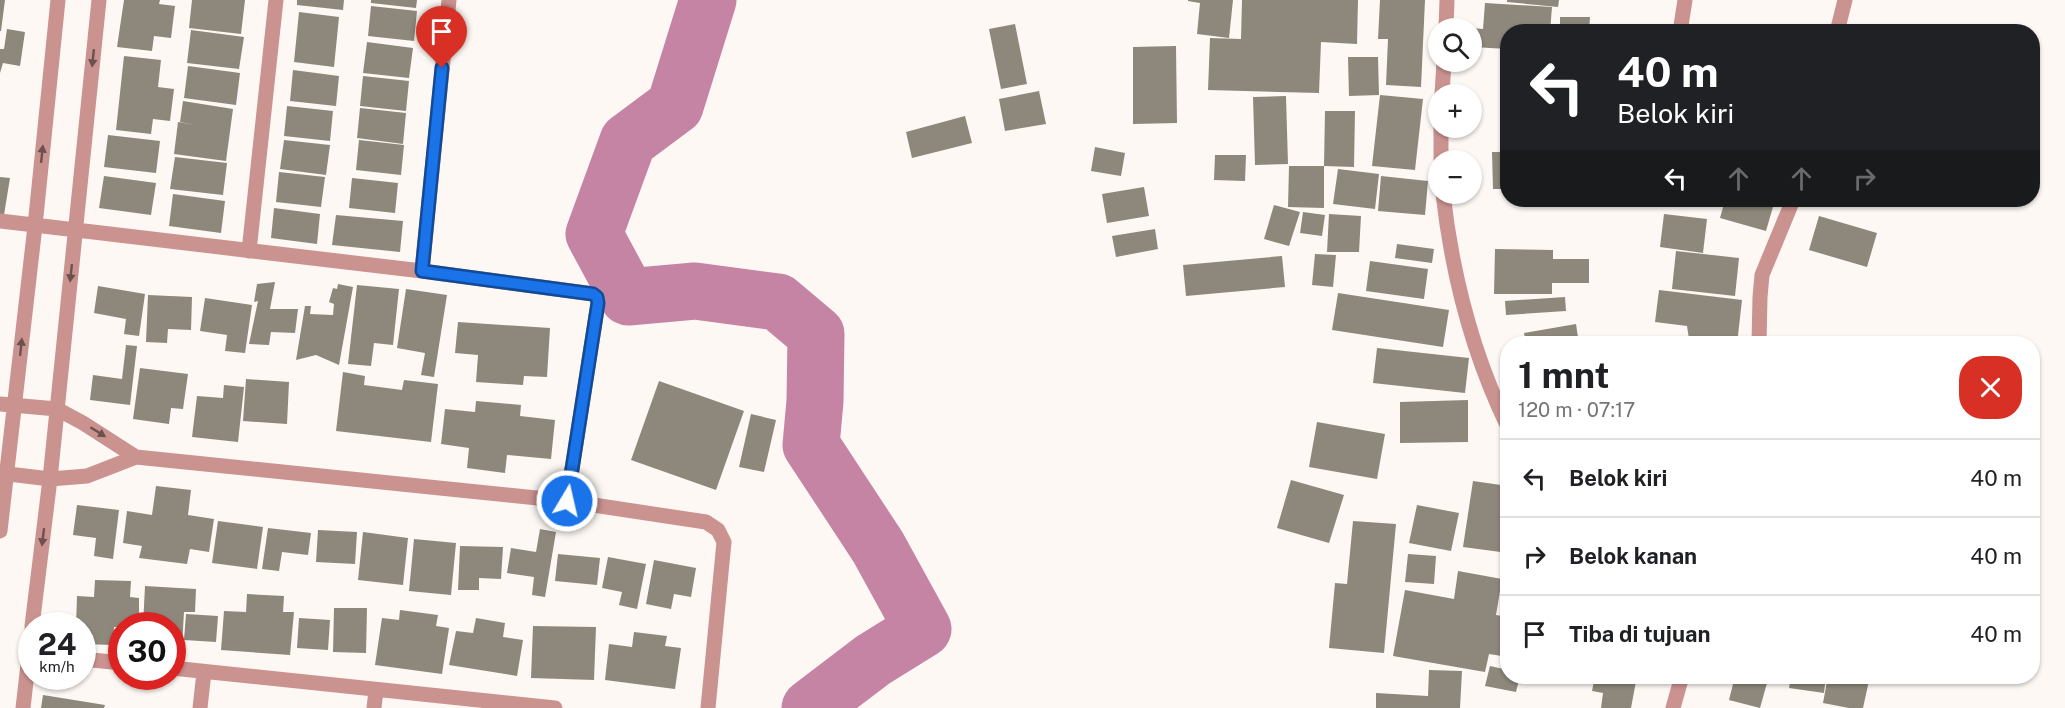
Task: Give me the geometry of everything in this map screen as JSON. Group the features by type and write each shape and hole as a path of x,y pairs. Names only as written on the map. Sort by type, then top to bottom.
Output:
{"street":[{"path":"0,531 7,405 35,226 58,0"},
{"path":"34,612 50,479 99,0"},
{"path":"249,251 276,0"},
{"path":"422,271 449,0"},
{"path":"1446,18 1447,0"},
{"path":"1681,24 1685,0"},
{"path":"1839,24 1845,0"},
{"path":"1444,204 1459,284 1483,372 1500,410"},
{"path":"1759,336 1762,275 1790,207"},
{"path":"0,221 422,271 593,294 597,297 598,303 567,501"},
{"path":"7,405 57,409 94,429 136,457"},
{"path":"3,474 50,479 87,476 136,457 567,501 706,522 718,530 724,542 708,708"},
{"path":"186,670 553,708"},
{"path":"200,708 204,672"},
{"path":"1673,708 1680,684"},
{"path":"23,708 25,690"},
{"path":"374,708 376,690"}],"building":[{"path":"0,0 5,0 1,31 0,31"},
{"path":"124,0 160,0 159,4 175,6 171,38 154,36 152,51 117,47"},
{"path":"192,0 245,0 241,34 189,28"},
{"path":"297,0 344,0 343,10 297,5"},
{"path":"371,0 417,0 416,8 371,3"},
{"path":"1188,0 1233,0 1229,38 1197,34 1200,3"},
{"path":"1242,0 1358,0 1357,44 1321,42 1319,93 1208,90 1210,38 1241,39"},
{"path":"1380,0 1425,0 1421,87 1386,85 1388,39 1378,39"},
{"path":"1507,0 1559,0 1558,7 1507,2"},
{"path":"1485,3 1552,7 1551,24 1500,24 1500,49 1482,48"},
{"path":"371,6 417,11 414,41 368,36"},
{"path":"299,12 339,17 334,67 294,62"},
{"path":"1560,17 1590,17 1590,24 1560,24"},
{"path":"1015,24 1027,84 1001,89 989,29"},
{"path":"7,29 25,32 20,66 3,63 0,73 0,49 4,49"},
{"path":"191,30 244,37 239,69 187,63"},
{"path":"367,42 413,48 409,78 363,73"},
{"path":"1176,46 1177,123 1133,124 1133,47"},
{"path":"124,56 161,60 158,87 174,89 170,121 153,119 151,134 116,130"},
{"path":"1348,57 1378,57 1379,95 1349,96"},
{"path":"188,66 240,73 236,105 184,98"},
{"path":"293,70 339,76 336,106 290,101"},
{"path":"363,76 409,81 406,111 360,106"},
{"path":"1039,91 1046,124 1005,131 999,99"},
{"path":"1380,95 1423,99 1415,170 1372,166"},
{"path":"1286,96 1288,164 1255,165 1253,97"},
{"path":"183,101 233,109 226,161 174,154 178,122 195,125 180,122"},
{"path":"287,106 333,111 330,141 284,136"},
{"path":"360,108 406,113 403,144 357,138"},
{"path":"1325,111 1355,111 1354,167 1324,166"},
{"path":"965,116 972,143 912,158 906,132"},
{"path":"108,135 160,141 156,173 104,167"},
{"path":"284,140 330,145 326,175 280,169"},
{"path":"359,140 404,145 401,175 356,170"},
{"path":"1095,147 1125,153 1121,176 1091,171"},
{"path":"1492,152 1500,152 1500,189 1493,189"},
{"path":"1215,155 1246,155 1245,181 1214,180"},
{"path":"175,157 227,163 223,195 170,189"},
{"path":"1289,166 1324,166 1324,208 1288,207"},
{"path":"1338,169 1379,174 1375,209 1333,204"},
{"path":"279,172 325,177 321,207 276,202"},
{"path":"104,176 156,183 151,215 99,208"},
{"path":"1381,176 1428,181 1425,215 1378,211"},
{"path":"0,177 10,178 4,215 0,215"},
{"path":"352,178 398,183 395,213 349,208"},
{"path":"1144,187 1149,216 1107,223 1102,194"},
{"path":"173,194 225,201 221,233 169,226"},
{"path":"1274,205 1300,212 1289,246 1264,239"},
{"path":"1723,207 1773,207 1766,231 1720,218"},
{"path":"274,208 320,214 317,244 271,238"},
{"path":"1303,212 1325,215 1322,236 1300,233"},
{"path":"1329,214 1361,216 1359,252 1327,252"},
{"path":"1664,214 1707,219 1703,253 1660,247"},
{"path":"336,215 403,221 400,252 332,245"},
{"path":"1819,216 1877,233 1867,267 1809,250"},
{"path":"1155,229 1158,249 1116,257 1112,236"},
{"path":"1397,244 1434,249 1432,263 1395,258"},
{"path":"1495,249 1553,250 1553,259 1589,259 1589,283 1552,283 1552,294 1494,294"},
{"path":"1676,251 1739,258 1735,296 1672,289"},
{"path":"1315,254 1336,255 1333,287 1312,285"},
{"path":"1282,256 1285,287 1186,296 1183,265"},
{"path":"1370,261 1428,269 1424,299 1366,291"},
{"path":"275,282 270,309 298,309 295,333 271,332 269,345 249,344 258,301 254,302 257,284"},
{"path":"338,284 353,287 339,365 316,355 296,360 305,306 311,306 310,314 333,315 334,304 329,302 333,288 337,289"},
{"path":"357,285 399,289 393,345 374,343 371,366 348,364"},
{"path":"98,286 145,294 139,336 124,334 126,319 94,313"},
{"path":"406,289 447,295 434,377 421,375 425,353 397,348"},
{"path":"1659,290 1742,300 1738,336 1689,336 1687,326 1655,322"},
{"path":"1338,293 1449,310 1443,347 1332,330"},
{"path":"148,295 192,297 191,330 168,329 167,343 146,342"},
{"path":"1565,297 1566,311 1506,315 1505,301"},
{"path":"205,298 252,305 245,353 225,351 227,335 200,331"},
{"path":"458,322 550,328 547,377 524,376 523,385 476,382 478,355 455,353"},
{"path":"1576,324 1578,336 1525,336 1524,333"},
{"path":"126,345 137,346 130,405 90,400 93,375 122,379"},
{"path":"1377,348 1469,358 1465,393 1373,383"},
{"path":"140,368 188,374 183,409 171,408 169,424 133,419"},
{"path":"343,372 365,376 364,385 402,390 404,380 438,384 431,442 336,431"},
{"path":"246,379 289,382 287,424 243,421"},
{"path":"659,381 744,411 716,490 631,460"},
{"path":"224,385 244,387 238,442 192,437 197,396 223,398"},
{"path":"1468,400 1468,442 1400,443 1400,402"},
{"path":"476,401 521,405 520,416 555,420 551,459 507,455 505,473 467,468 469,448 441,444 445,409 475,412"},
{"path":"751,414 776,420 764,472 739,467"},
{"path":"1317,422 1385,434 1377,479 1309,467"},
{"path":"1291,480 1344,495 1329,543 1277,528"},
{"path":"1473,481 1500,485 1500,552 1463,547"},
{"path":"156,486 191,490 188,515 214,519 209,552 190,549 187,564 139,558 142,546 123,543 127,511 152,515"},
{"path":"77,505 119,510 113,559 94,556 96,538 73,535"},
{"path":"1417,505 1459,513 1451,551 1409,543"},
{"path":"218,521 263,527 257,569 212,563"},
{"path":"1353,521 1396,524 1384,653 1329,648 1335,583 1347,584"},
{"path":"268,528 311,533 308,555 282,552 279,571 262,569"},
{"path":"540,529 556,532 545,597 532,595 534,577 507,573 511,548 536,552"},
{"path":"318,530 357,532 355,564 316,562"},
{"path":"363,532 408,538 403,585 358,580"},
{"path":"414,539 456,543 451,595 409,591"},
{"path":"460,546 503,547 501,579 479,578 479,590 458,590"},
{"path":"558,554 600,558 597,585 555,581"},
{"path":"1408,554 1436,556 1434,584 1405,582"},
{"path":"608,557 646,564 637,609 619,605 622,592 602,588"},
{"path":"654,560 696,568 691,597 674,594 671,609 646,604"},
{"path":"1458,571 1500,579 1496,615 1500,616 1500,656 1489,654 1485,672 1393,656 1405,590 1454,599"},
{"path":"95,580 131,581 130,597 139,598 139,612 108,612 108,645 96,644 96,612 76,612 77,596 94,597"},
{"path":"145,586 196,589 195,612 144,612"},
{"path":"247,594 284,596 283,612 294,612 290,655 221,650 224,611 246,612"},
{"path":"334,608 367,608 366,653 333,652"},
{"path":"400,610 438,615 436,626 449,628 442,674 375,665 382,618 399,620"},
{"path":"186,614 218,616 216,642 186,640"},
{"path":"299,618 330,620 328,650 297,648"},
{"path":"476,618 505,623 503,637 523,640 517,676 449,665 456,631 473,633"},
{"path":"533,626 596,627 594,680 531,678"},
{"path":"634,632 667,636 665,646 681,648 675,689 605,680 609,644 632,647"},
{"path":"1490,666 1500,668 1500,684 1518,684 1516,692 1485,686"},
{"path":"1429,670 1462,671 1460,708 1376,708 1376,693 1428,696"},
{"path":"1593,684 1636,684 1631,708 1601,708 1603,693 1592,691"},
{"path":"1733,684 1767,684 1760,708 1729,700"},
{"path":"1790,684 1825,684 1824,693 1789,688"},
{"path":"1827,684 1868,684 1863,708 1823,703"},
{"path":"43,695 105,705 104,708 41,708"}],"waterway":[{"path":"708,0 675,106 628,141 594,234 628,297 695,291 778,302 816,334 815,401 811,445 878,547 923,629 873,660 810,708"}],"route":[{"path":"442,68 422,271 593,294 597,297 598,303 567,501"}]}
